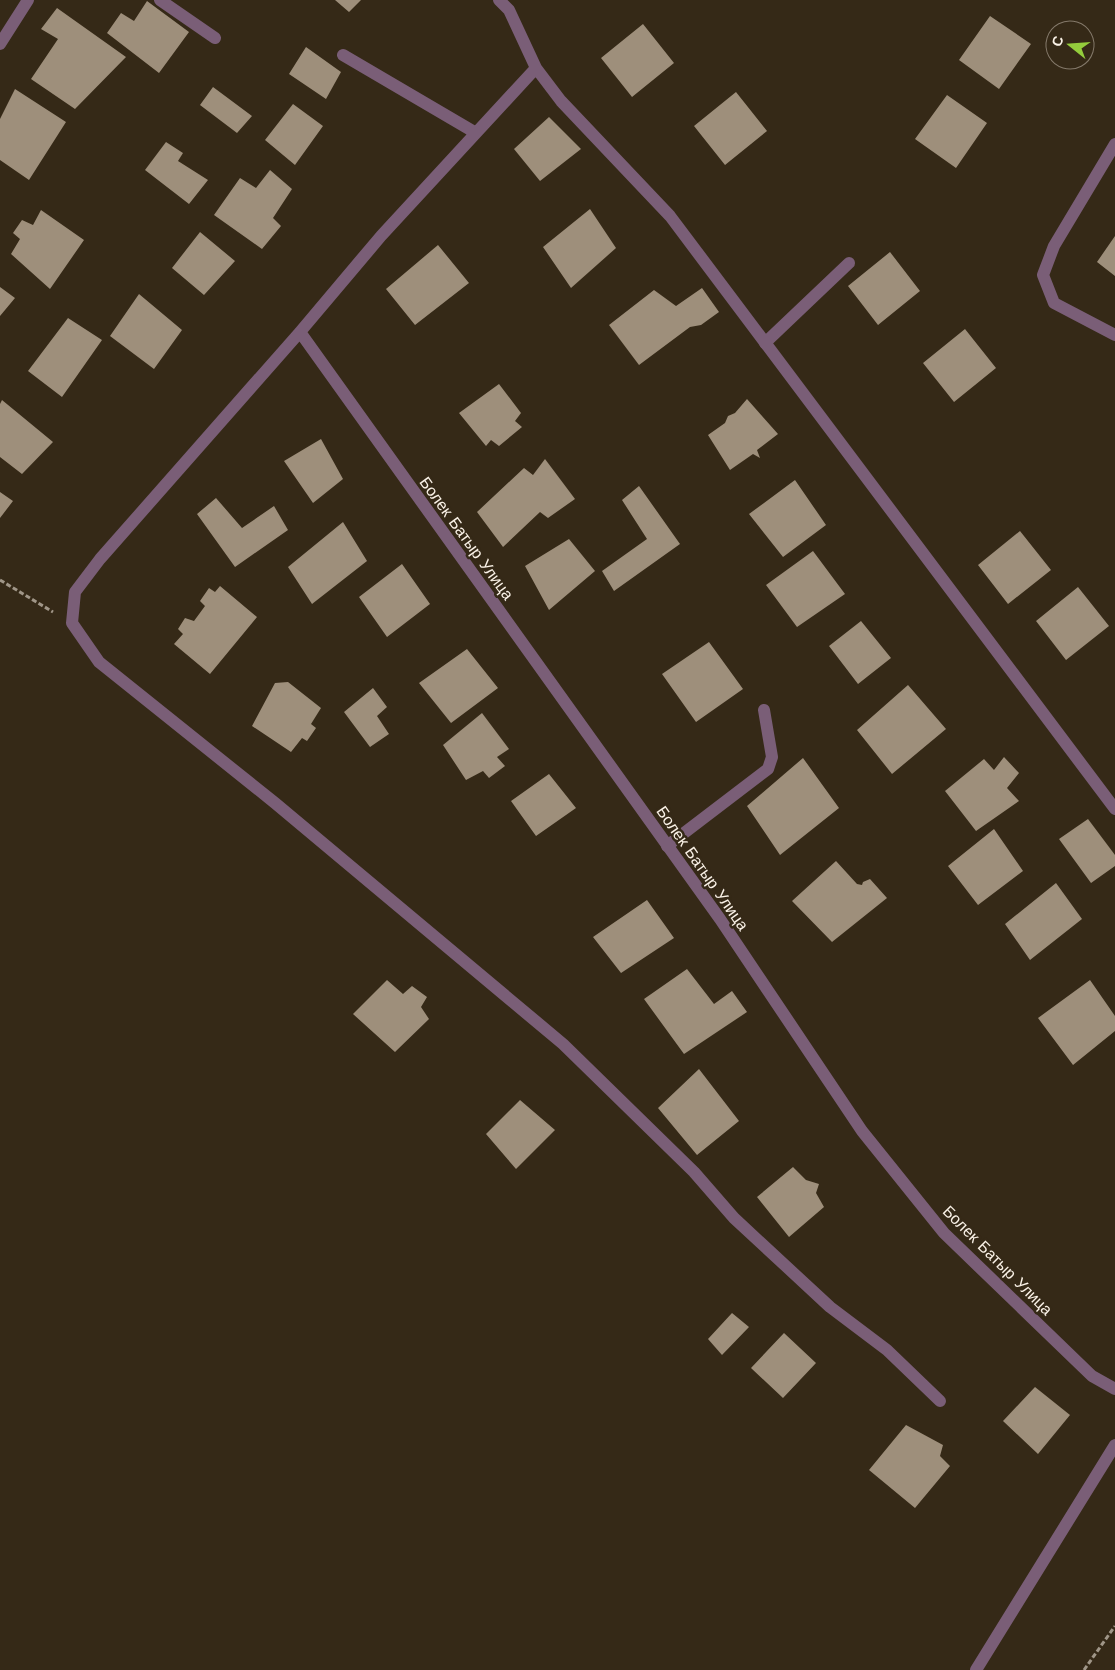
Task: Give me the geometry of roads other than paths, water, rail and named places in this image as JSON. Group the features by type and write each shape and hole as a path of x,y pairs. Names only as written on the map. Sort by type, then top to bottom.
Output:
{"street":[{"path":"0,44 28,0"},
{"path":"160,0 214,38"},
{"path":"499,0 509,10 536,68 561,101 670,216 1115,809"},
{"path":"343,55 476,133"},
{"path":"536,68 381,236 300,332 100,559 75,592 72,623 99,662 282,809 563,1044 694,1172 734,1218 830,1308 887,1350 940,1401"},
{"path":"1115,144 1054,246 1043,274 1054,303 1115,335"},
{"path":"765,343 849,263"},
{"name":"Болек Батыр Улица","path":"300,332 720,918 862,1131 944,1233 1092,1376 1115,1389"},
{"path":"668,846 768,769 772,757 764,710"},
{"path":"976,1670 1115,1445"}]}
